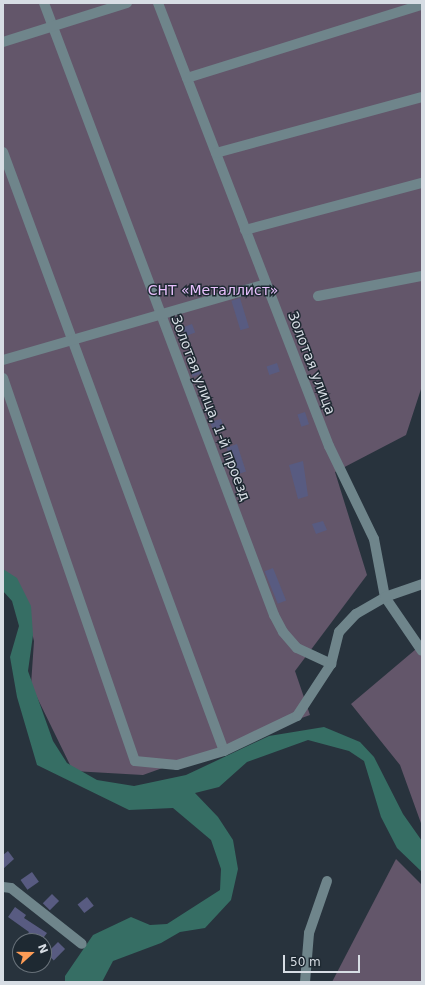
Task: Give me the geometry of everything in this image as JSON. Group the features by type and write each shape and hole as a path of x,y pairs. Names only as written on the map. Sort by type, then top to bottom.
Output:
{"street":[{"name":"Золотая улица, 1-й проезд","path":"44,3 282,632 305,654 331,664"},
{"path":"3,42 127,3"},
{"name":"Золотая улица","path":"158,3 329,446 374,539 385,597"},
{"path":"187,78 422,5"},
{"path":"216,153 422,98"},
{"path":"3,152 224,751"},
{"path":"245,230 422,183"},
{"path":"318,296 421,275"},
{"path":"3,360 72,342 266,284"},
{"path":"3,378 135,761 177,765 224,751 297,716 331,664 339,632 356,614 385,597 422,584"},
{"path":"385,597 422,651"},
{"path":"305,982 309,933 327,881"},
{"path":"3,887 11,888 82,944"}],"green space":[{"name":"СНТ «Металлист»","path":"3,3 422,3 422,386 406,435 335,472 367,575 295,671 310,715 143,775 73,771 31,685 34,641 22,592 3,572"},
{"path":"422,644 422,826 400,765 351,704"},
{"path":"396,859 422,885 422,982 332,982"}],"shaded area":[{"path":"3,569 17,578 31,606 33,635 28,671 53,741 67,763 97,780 134,786 186,775 269,736 324,727 360,742 374,757 403,814 422,841 422,872 397,848 381,817 364,761 349,751 308,740 247,762 219,787 195,793 218,817 233,840 238,869 231,900 205,928 180,932 161,943 113,961 102,982 65,982 65,976 93,935 131,917 150,925 167,924 220,890 221,869 211,840 173,808 129,810 37,765 17,697 10,657 19,626 12,601 3,591"}],"building":[{"path":"240,298 249,328 240,330 231,301"},
{"path":"192,324 195,332 186,336 183,328"},
{"path":"277,363 280,372 269,375 267,366"},
{"path":"198,365 201,373 193,377 190,368"},
{"path":"305,412 309,424 301,427 297,414"},
{"path":"221,419 223,426 213,430 210,422"},
{"path":"237,444 246,472 235,475 227,447"},
{"path":"303,461 308,496 298,499 289,465"},
{"path":"323,521 327,530 316,534 312,524"},
{"path":"273,568 286,600 278,604 265,571"},
{"path":"8,851 14,859 3,869 3,855"},
{"path":"32,872 39,882 27,890 21,880"},
{"path":"52,894 59,901 50,910 43,903"},
{"path":"87,897 94,906 84,913 78,904"},
{"path":"15,907 26,915 24,918 47,933 28,933 8,917"},
{"path":"58,942 65,949 54,960 52,959 52,948"}]}
